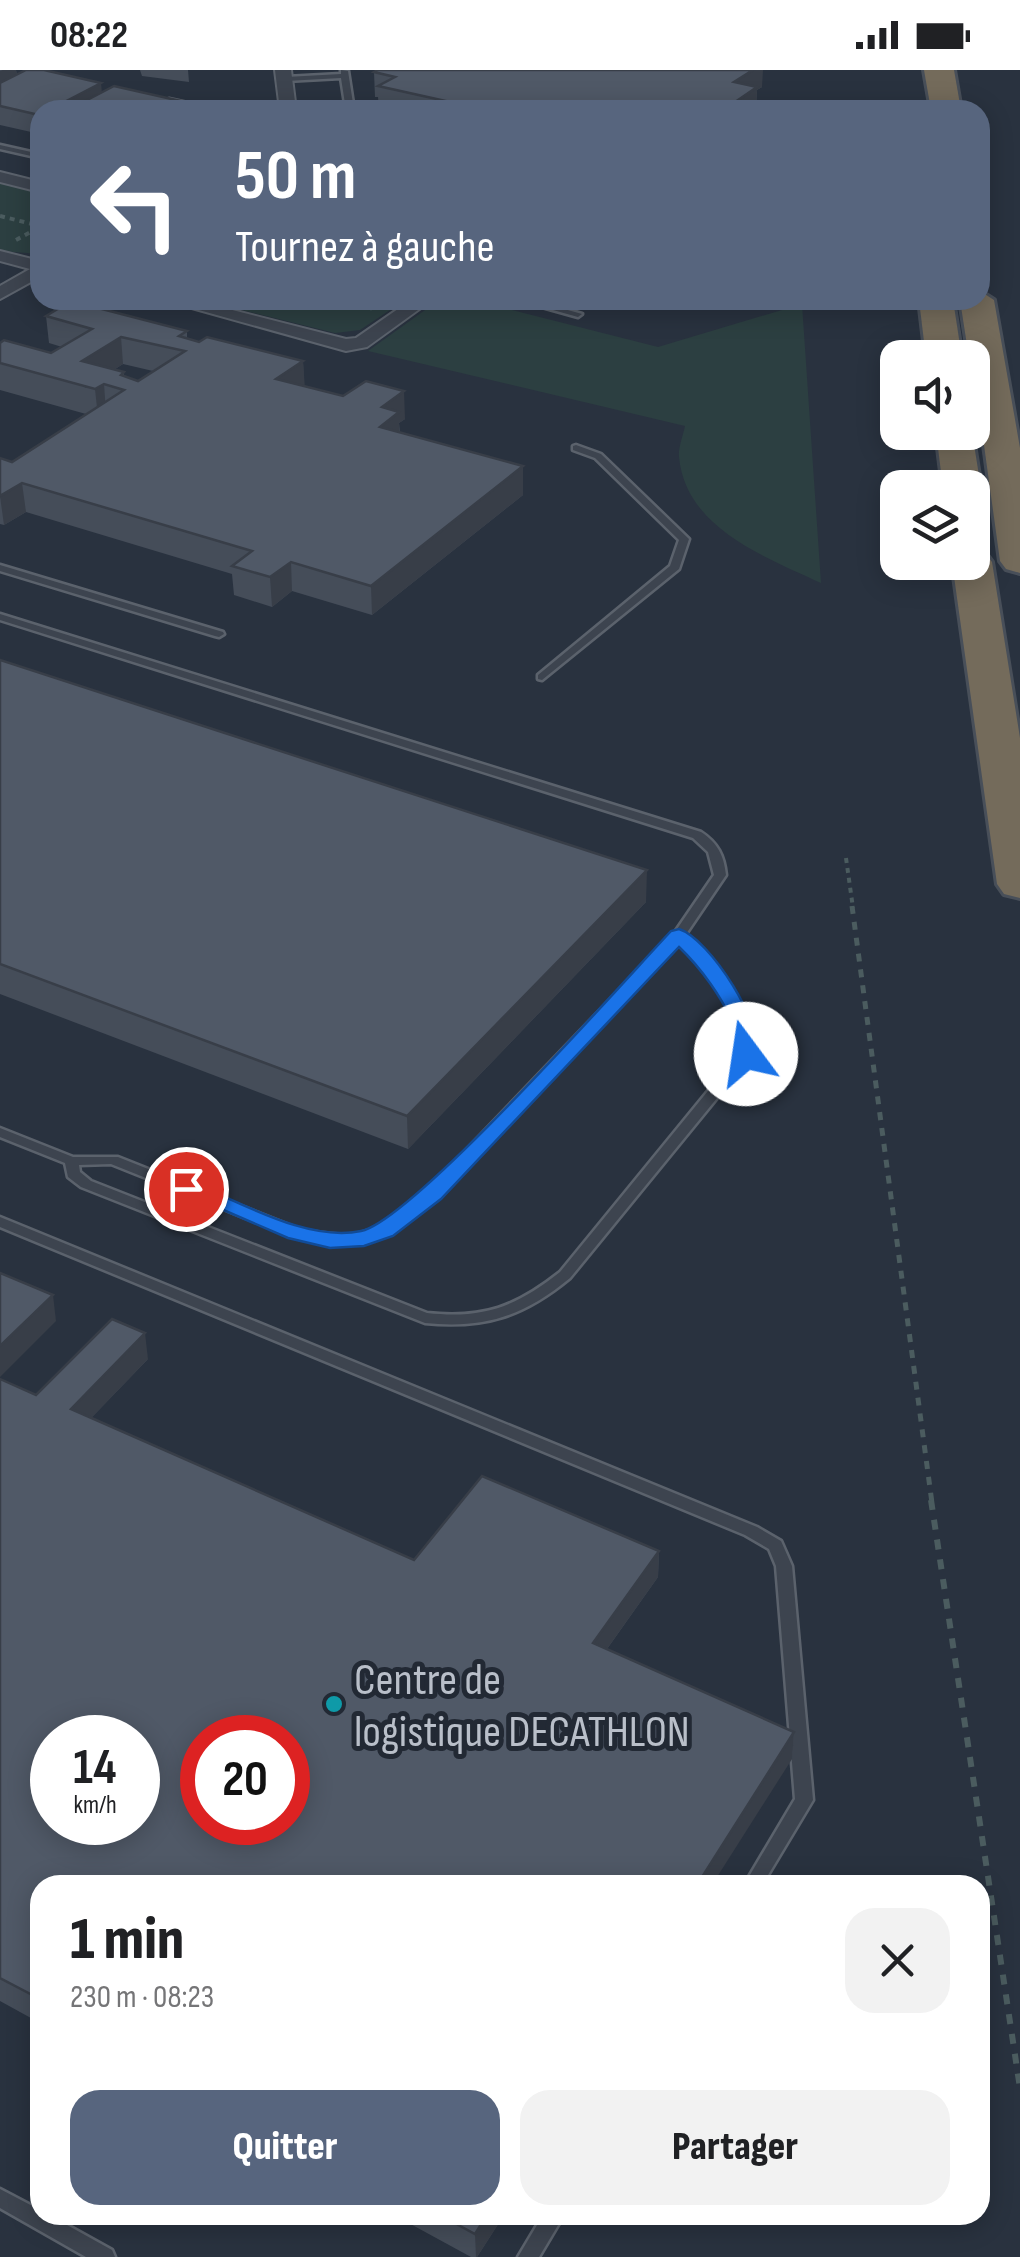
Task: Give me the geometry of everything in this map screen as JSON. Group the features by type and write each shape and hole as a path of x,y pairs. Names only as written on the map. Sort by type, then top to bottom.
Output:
{"highway":[{"path":"940,70 944,100"},
{"path":"937,310 942,340"},
{"path":"979,310 1020,560"},
{"path":"975,580 1020,884"}],"street":[{"path":"284,75 287,100"},
{"path":"0,177 30,184"},
{"path":"0,256 30,265"},
{"path":"0,294 30,274"},
{"path":"211,310 346,345 360,344 409,310"}],"lane":[{"path":"284,75 344,73 348,100"},
{"path":"150,96 166,100"},
{"path":"0,147 30,154"},
{"path":"562,310 578,314"},
{"path":"542,676 675,568 684,539 598,456 576,448"},
{"path":"0,568 219,634"},
{"path":"0,617 697,836 710,842 718,856 720,875 679,936 432,1194 409,1216 364,1238 330,1240 296,1233 113,1160 71,1162 0,1132"},
{"path":"71,1162 74,1174 86,1184 425,1318 483,1322 512,1312 565,1275 746,1054 747,1031 734,1006 698,954 679,936"},
{"path":"0,1222 733,1523 775,1545 784,1566 804,1800 759,1875"},
{"path":"0,2198 30,2215"},
{"path":"48,2225 105,2257"},
{"path":"528,2257 548,2225"}],"path":[{"path":"0,216 30,224"},
{"path":"846,858 928,1479 988,1875"},
{"path":"990,1889 1020,2088"}],"shaded area":[{"path":"0,183 30,190 30,253 0,251"},
{"path":"242,310 390,310 360,330 335,333"},
{"path":"425,310 512,310 658,347 782,310 802,310 821,583 732,537 696,503 685,482 679,457 685,426 368,351"}],"building":[{"path":"26,70 44,70 101,83 68,100 30,100 30,113 0,106 0,83"},
{"path":"753,70 734,82 757,87 738,100 441,100 378,86 395,77 374,72"},
{"path":"114,86 176,100 87,100"},
{"path":"56,310 106,310 187,331 179,336 199,342 207,337 303,361 276,379 343,396 366,381 404,391 382,407 399,412 380,427 523,466 371,586 291,562 270,577 232,566 252,551 22,483 0,496 0,458 12,462 124,390 104,384 95,389 0,363 0,343 4,340 51,353 92,329 46,316","holes":["121,337 185,351 138,381 121,375 124,372 82,361"]},
{"path":"0,660 647,870 407,1116 0,964"},
{"path":"0,1273 53,1295 0,1346"},
{"name":"Centre de logistique DECATHLON","path":"112,1319 145,1333 71,1409 414,1560 482,1476 659,1551 593,1643 794,1732 703,1875 30,1875 30,1994 0,1978 0,1379 36,1395"},
{"path":"458,2225 481,2225 475,2234"}],"place":[{"name":"Centre de logistique DECATHLON","path":"334,1704"}],"route":[{"path":"186,1189 296,1233 330,1240 364,1238 385,1230 409,1216 432,1194 535,1082 679,936 698,954 734,1006 747,1031 746,1054"}]}
